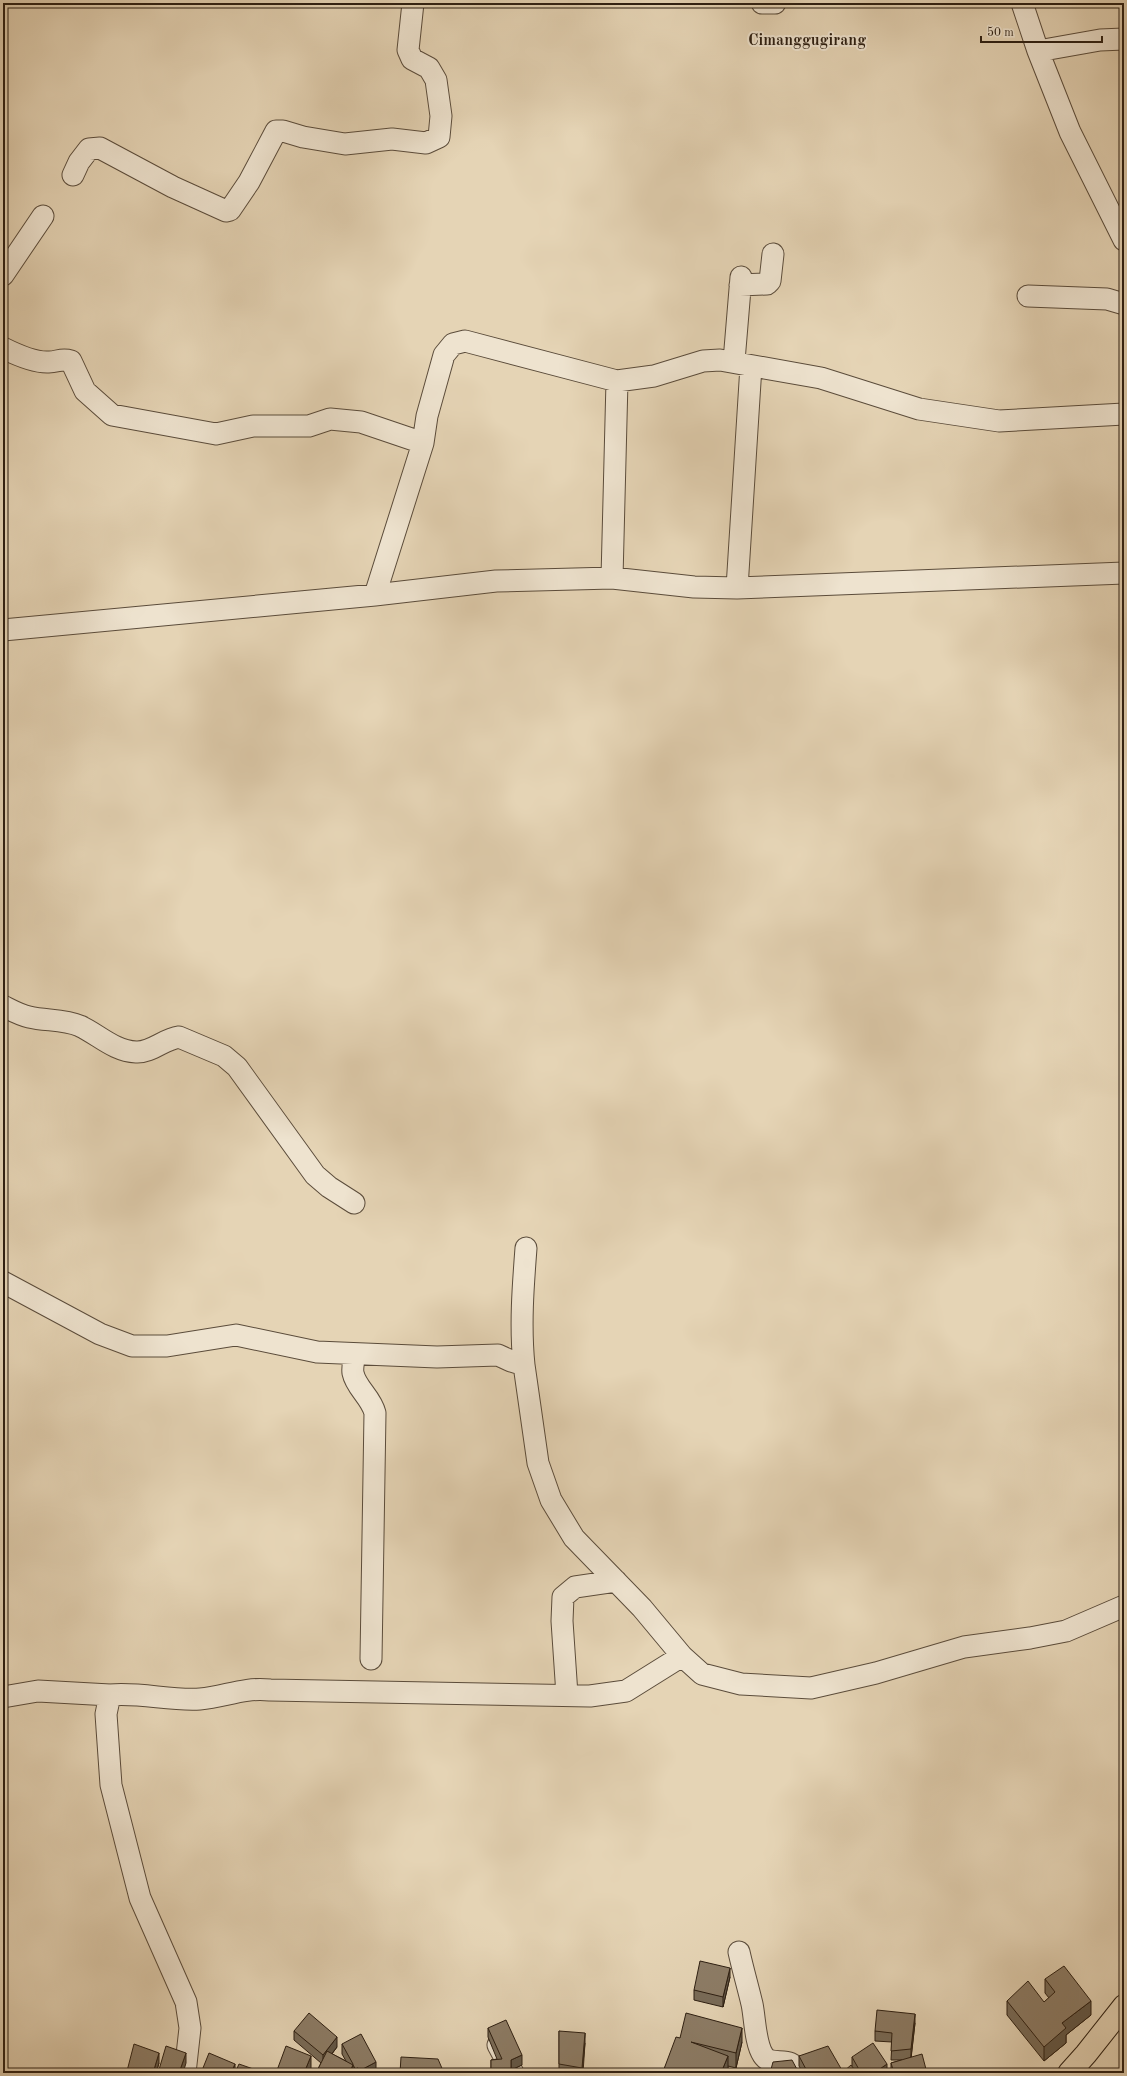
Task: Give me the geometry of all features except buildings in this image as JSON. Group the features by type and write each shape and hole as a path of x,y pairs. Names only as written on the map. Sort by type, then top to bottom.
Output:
{"highway":[{"path":"1069,2073 1124,2006"}],"street":[{"path":"73,175 79,162 90,149 100,148 173,187 226,211 230,210 249,182 276,131 283,131 303,137 345,144 392,139 426,143 435,140 439,137 441,132 442,116 436,80 429,68 412,58 408,50 414,3"},
{"path":"762,3 775,3"},
{"path":"1022,3 1038,51 1070,132 1124,240"},
{"path":"1038,51 1100,40 1124,39"},
{"path":"3,275 43,216"},
{"path":"736,588 743,364 740,281 767,284 770,281 773,254"},
{"path":"1028,296 1107,299 1124,304"},
{"path":"375,595 423,443 427,416 444,355 452,344 466,341 617,381 654,376 703,361 743,364 821,378 920,409 999,421 1124,414"},
{"path":"3,348 39,361 49,362 63,358 71,361 85,391 112,415 216,434 253,426 309,426 324,420 346,420 361,422 423,443"},
{"path":"612,578 617,381"},
{"path":"3,630 375,595 496,581 612,578 694,586 736,588 1124,573"},
{"path":"3,1006 28,1017 78,1025 106,1042 124,1050 137,1052 145,1051 174,1038 179,1038 224,1056 237,1067 315,1175 329,1187 354,1203"},
{"path":"526,1248 522,1348 538,1463 551,1500 574,1538 642,1608 682,1656 702,1674 741,1684 811,1688 876,1673 964,1647 1030,1638 1066,1631 1124,1606"},
{"path":"3,1282 100,1334 132,1346 167,1346 236,1335 318,1352 437,1357 498,1355 524,1365"},
{"path":"355,1354 353,1369 355,1379 371,1401 374,1413 371,1659"},
{"path":"567,1695 562,1621 563,1597 575,1587 616,1581"},
{"path":"3,1697 38,1691 110,1695 132,1694 200,1699 256,1688 270,1690 590,1696 626,1691 682,1656"},
{"path":"110,1695 106,1714 111,1785 140,1898 186,2002 190,2028 185,2073"},
{"path":"739,1952 752,2003 758,2044 762,2055 770,2060 791,2063 797,2068 799,2073"},
{"path":"497,2043 513,2073"}],"district":[{"name":"Cimanggugirang","path":"807,39"}]}
